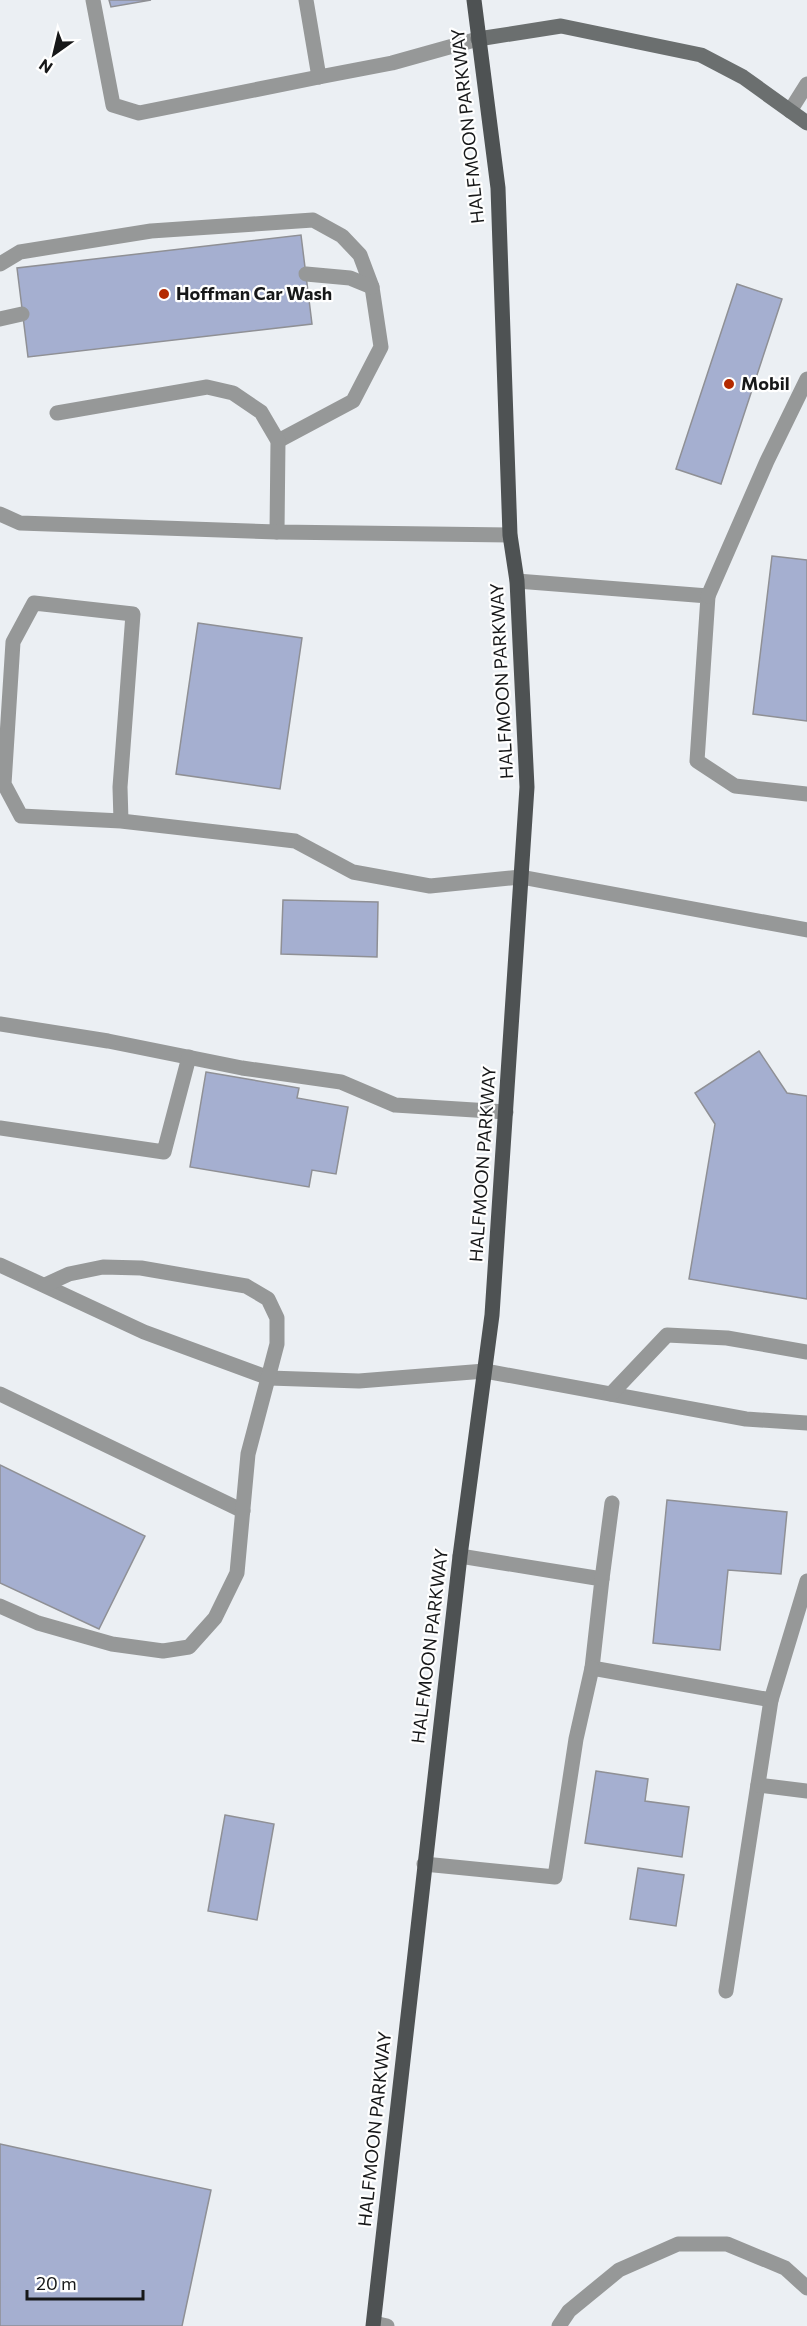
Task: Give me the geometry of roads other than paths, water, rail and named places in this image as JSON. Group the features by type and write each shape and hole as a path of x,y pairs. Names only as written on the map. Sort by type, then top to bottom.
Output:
{"main road":[{"name":"HALFMOON PARKWAY","path":"378,2325 424,1864 460,1556 492,1315 527,787 517,580 510,535 498,188 474,0"}],"street":[{"path":"478,39 561,26 701,55 743,77 807,123"}],"lane":[{"path":"93,0 113,105 139,113 392,63 478,39"},
{"path":"306,0 319,77"},
{"path":"790,111 807,84"},
{"path":"0,264 20,252 151,231 313,220 342,236 360,255 372,287 381,347 353,401 278,441"},
{"path":"306,274 350,278 372,287"},
{"path":"0,319 22,314"},
{"path":"807,379 767,460 708,596 697,761 735,786 807,794"},
{"path":"57,413 207,387 233,393 261,412 278,441 277,532"},
{"path":"0,514 20,523 277,532 510,535"},
{"path":"517,580 708,596"},
{"path":"122,821 120,787 133,614 34,603 13,642 4,784 21,816 122,821 295,841 353,872 430,886 521,877 807,930"},
{"path":"0,1024 108,1041 242,1068 341,1082 396,1105 506,1112"},
{"path":"0,1128 164,1152 189,1057"},
{"path":"0,1265 144,1332 269,1378 359,1382 485,1371 746,1419 807,1423"},
{"path":"0,1606 38,1623 112,1644 163,1651 189,1647 215,1618 237,1573 248,1454 277,1344 277,1318 268,1299 246,1286 141,1268 103,1267 69,1274 45,1285"},
{"path":"611,1394 667,1335 728,1338 807,1352"},
{"path":"0,1394 243,1511"},
{"path":"424,1864 555,1877 576,1739 592,1668 612,1503"},
{"path":"460,1556 602,1579"},
{"path":"726,1991 771,1700 807,1581"},
{"path":"592,1668 771,1700"},
{"path":"758,1785 807,1791"},
{"path":"559,2326 569,2312 619,2270 678,2244 727,2244 785,2268 807,2288"}],"place":[{"name":"Hoffman Car Wash","path":"164,294"},
{"name":"Mobil","path":"729,384"}]}
